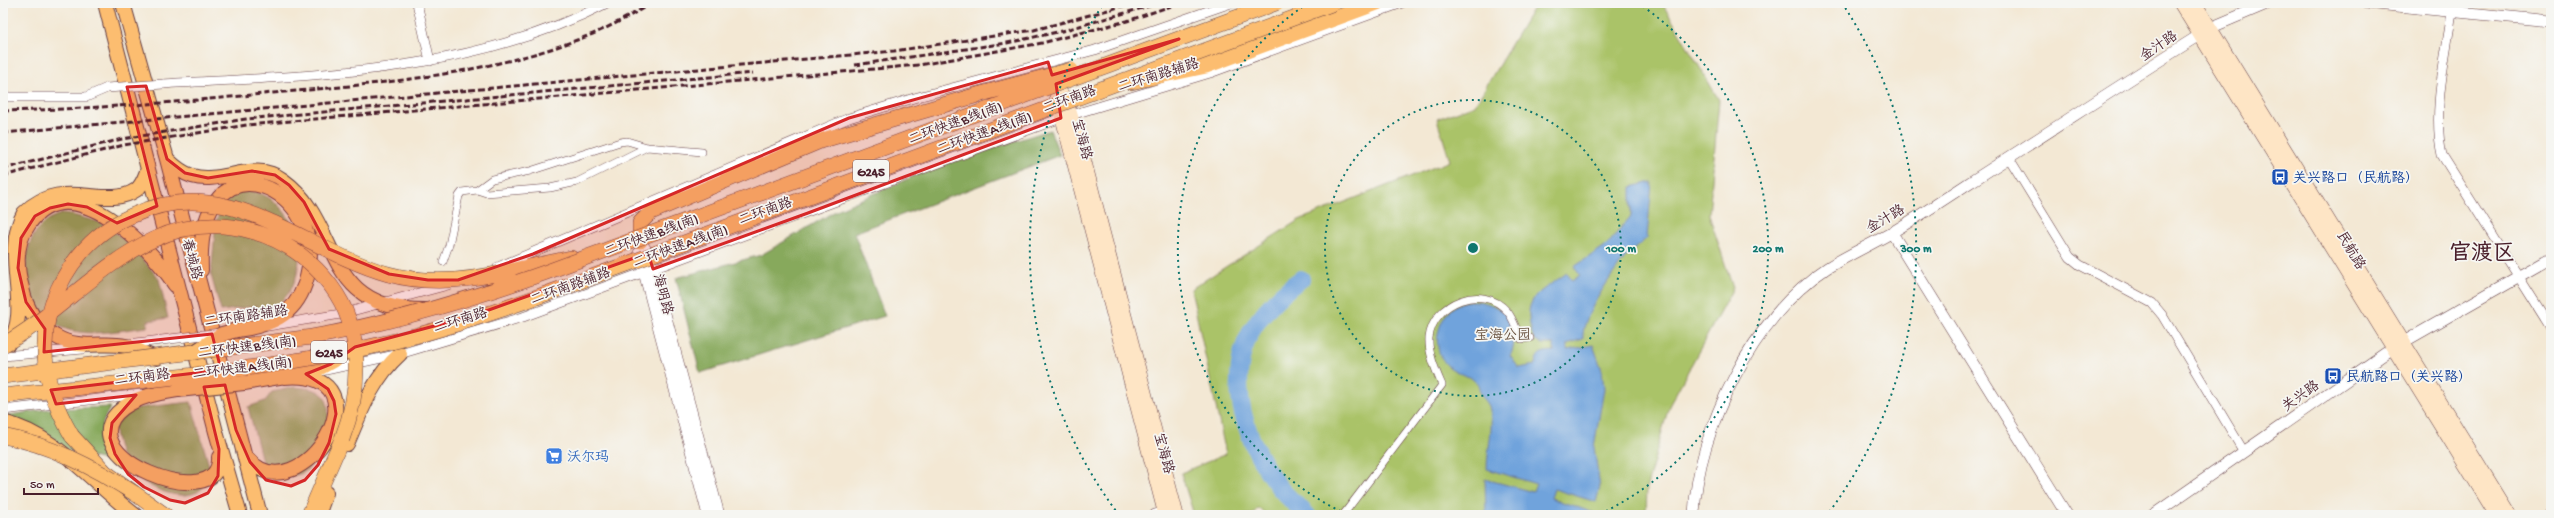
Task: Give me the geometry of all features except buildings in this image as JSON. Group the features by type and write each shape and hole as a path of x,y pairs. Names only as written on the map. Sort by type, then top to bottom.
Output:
{"highway":[{"name":"二环快速B线(南)","path":"3,377 288,341 359,328 467,300 624,244 1276,3"},
{"name":"二环快速A线(南)","path":"3,396 290,361 364,348 445,328 545,294 1334,3"},
{"path":"1061,100 1099,89 1190,70 1223,60 1377,3"},
{"path":"642,250 640,223 647,214 802,148 838,135 1179,39"},
{"path":"165,515 96,464 72,436 54,401 47,376 44,351 47,319 66,273 90,241 122,220 146,209 172,203 199,201 228,205 272,222 367,267 401,277 428,280 458,280 491,276 624,244"},
{"path":"3,346 52,312 122,256 162,235 190,227 218,225 259,233 283,243 314,265 334,290 350,330 357,358 354,396 347,427 310,515"},
{"path":"3,436 41,446 71,458 134,493"}],"main road":[{"name":"春城路","path":"105,3 216,432 240,515"},
{"name":"春城路","path":"123,3 167,159 236,430 260,515"},
{"name":"二环南路","path":"3,393 315,354 386,340 499,307 1056,87 1283,3"},
{"name":"二环南路","path":"3,377 240,350 360,331 468,302 642,250 1061,100 1324,3"},
{"name":"民航路","path":"2180,3 2205,31 2398,345 2496,515"},
{"name":"民航路","path":"2195,3 2205,31"},
{"name":"宝海路","path":"1056,87 1066,117 1167,513"},
{"path":"167,159 185,173 200,178 217,178 252,171 268,173 282,179 304,202 331,254 347,278 364,294 382,303 397,308 423,310 468,302"},
{"path":"3,346 12,339 16,327 7,257 10,236 18,219 34,205 57,195 117,196 132,192 141,185 148,169"},
{"path":"183,302 174,283 158,262 133,236 115,222 96,211 77,205 59,205 42,211 25,230 18,257 21,285 31,312 45,329 66,342 94,347 126,346 156,358 173,358 190,354 222,334 261,326 282,317 299,297 307,276 310,257 306,234 292,206 274,189 258,184 242,184 227,189 214,203 205,227 201,255 203,294 207,316"},
{"path":"86,383 111,382 151,392 284,377 324,368 356,348 386,340"},
{"name":"民航路","path":"2398,345 2510,515"},
{"path":"318,515 364,403 383,371 400,354"},
{"path":"284,377 307,377 316,380 328,389 334,401 336,414 330,438 324,454 310,475"},
{"path":"163,497 138,483 124,468 112,446 110,430 116,415 132,403 144,397 178,390"},
{"path":"3,422 45,439 105,493 135,515"},
{"path":"236,430 242,448 258,473 266,480 279,485"},
{"path":"208,493 216,479 220,464 216,432"}],"street":[{"path":"416,3 430,60"},
{"path":"3,97 86,97 107,88 310,76 465,55 493,47 607,3"},
{"name":"二环南路辅路","path":"3,356 111,346 310,320 382,303 491,270 849,118 914,98 1128,40 1231,3"},
{"name":"二环南路辅路","path":"284,377 400,354 510,322 1066,117 1216,71 1402,3"},
{"name":"金汁路","path":"1694,515 1700,467 1710,433 1722,402 1752,348 1775,316 1826,269 1892,233 2205,31 2269,3"},
{"path":"2366,3 2551,21"},
{"path":"2452,11 2439,112 2438,137 2442,155 2551,328"},
{"path":"1048,62 1056,87"},
{"path":"477,190 492,179 530,171 620,142 627,142 647,147 702,152"},
{"path":"443,262 449,245 459,196 462,192 477,190 486,193 550,188 576,182 647,147"},
{"path":"2008,158 2070,257 2080,265 2152,303 2162,315 2244,452"},
{"path":"632,211 642,250"},
{"path":"1892,233 2067,515"},
{"name":"海明路","path":"642,250 663,328 708,515"},
{"name":"关兴路","path":"2153,515 2398,345 2551,258"},
{"path":"1343,515 1442,385 1431,355 1429,337 1434,321 1445,310 1458,300 1468,298 1493,301 1507,311 1521,339 1530,338"},
{"name":"海明路","path":"663,328 719,515"},
{"path":"3,410 178,390"}],"highlighted area":[{"path":"1179,39 1056,84 1061,118 808,213 653,269 648,253 472,316 355,347 331,364 306,374 328,389 334,401 336,414 329,443 318,465 305,480 291,486 266,480 250,462 236,430 225,385 204,387 219,449 218,476 208,493 185,503 170,500 144,487 128,474 115,454 110,438 112,423 136,395 56,404 51,390 221,370 212,334 44,352 45,329 26,302 18,268 21,238 35,216 50,208 68,204 87,207 117,223 157,206 127,87 146,86 167,159 185,173 208,178 252,171 275,175 289,185 304,202 329,249 389,274 428,280 458,280 533,254 849,118 1048,62 1052,75"}],"green space":[{"name":"宝海公园","path":"1536,3 1662,3 1719,100 1709,215 1733,288 1669,406 1647,486 1646,515 1267,515 1258,508 1252,515 1194,515 1181,473 1226,454 1191,289 1299,220 1450,161 1437,119 1475,105"},
{"path":"1050,130 1060,155 854,233 885,316 700,373 676,278 761,255 839,209 944,163"},
{"path":"247,190 268,197 283,210 294,229 299,249 298,270 291,289 278,304 258,314 257,306 221,311 211,275 216,221 220,210 233,194"},
{"path":"65,213 99,222 119,235 137,252 159,279 168,318 148,321 147,327 94,333 73,331 63,328 48,319 36,305 29,287 26,269 28,250 35,234 47,221"},
{"path":"294,387 310,389 323,395 327,402 328,423 322,446 312,465 300,474 289,476 263,465 248,407 265,401 272,392"},
{"path":"191,402 210,469 206,484 197,492 185,495 172,494 157,489 144,482 125,464 114,428 125,414 138,408"},
{"path":"111,407 102,427 103,447 108,461 65,450 43,431 3,416 49,409"}],"water":[{"path":"1652,182 1647,238 1623,260 1602,290 1586,321 1583,339 1567,344 1567,350 1593,345 1602,370 1604,389 1594,447 1600,487 1596,502 1554,489 1551,498 1594,513 1593,515 1486,515 1485,479 1533,492 1536,484 1487,469 1491,429 1491,414 1489,406 1481,394 1476,382 1445,363 1440,354 1437,343 1438,332 1442,322 1447,313 1455,306 1464,302 1475,301 1492,305 1505,314 1511,324 1514,340 1510,356 1519,368 1535,365 1539,355 1554,351 1554,344 1542,344 1534,339 1529,314 1530,306 1534,299 1539,293 1567,273 1572,281 1580,275 1574,267 1608,244 1631,216 1631,187"}],"waterway":[{"path":"1301,279 1283,293 1266,310 1252,330 1243,351 1239,387 1241,405 1246,423 1260,457 1279,487 1307,515"}],"railway":[{"path":"3,111 70,109 172,102 350,86 427,77 503,62 577,40 625,18 652,3"},
{"path":"3,133 894,51 1034,30 1134,3"},
{"path":"855,65 1007,43 1062,31 1160,3"},
{"path":"3,176 124,145 247,125 919,65 1042,43 1127,21 1180,3"},
{"path":"3,169 122,139 246,119 753,73"}],"place":[{"name":"关兴路口（民航路）","path":"2280,177"},
{"name":"民航路口（关兴路）","path":"2333,376"},
{"name":"沃尔玛","path":"554,456"}],"district":[{"name":"官渡区","path":"2482,251"}]}
